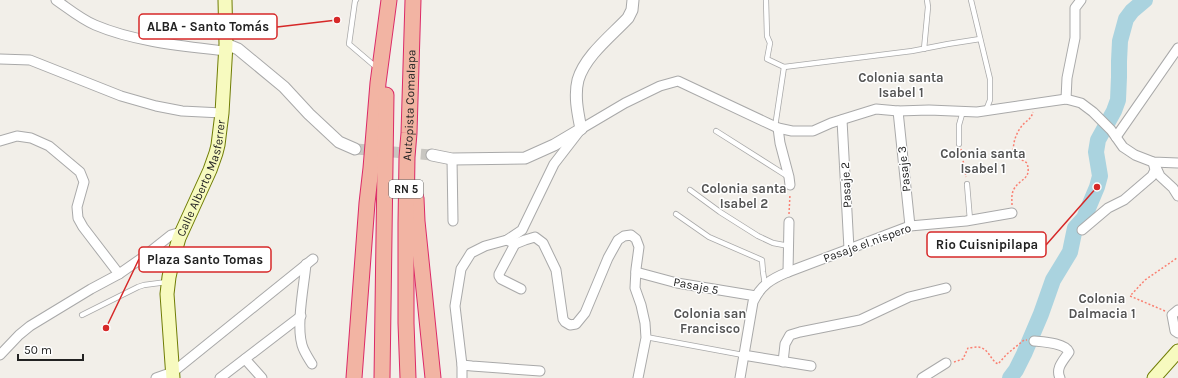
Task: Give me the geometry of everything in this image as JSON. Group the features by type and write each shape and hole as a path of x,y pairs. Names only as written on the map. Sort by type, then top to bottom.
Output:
{"highway":[{"path":"354,378 367,203 380,70 390,0"},
{"name":"Autopista Comalapa","path":"382,378 386,102 390,0"},
{"name":"Autopista Comalapa","path":"408,378 406,323 406,216 412,0"},
{"path":"409,133 414,159 417,221 433,378"}],"main road":[{"name":"Calle Alberto Masferrer","path":"173,375 167,294 173,259 182,232 216,153 222,114 226,48 225,0"},
{"path":"1154,378 1178,351"}],"street":[{"path":"56,0 95,25 118,33 156,43 238,49 284,87 309,114 339,142 356,149"},
{"path":"521,289 501,279 499,276 511,242 522,230 554,164 580,129 576,94 578,80 583,69 592,56 628,18 632,10 633,0"},
{"path":"1066,99 1067,78 1075,38 1075,8 1081,0"},
{"path":"1114,133 1178,48"},
{"path":"0,59 30,60 121,96 156,106 182,111 222,114"},
{"path":"432,155 452,159 525,158 554,145 625,103 660,86 678,81 777,128 792,131 814,131 842,120 876,110 977,112 1066,99 1081,104 1093,112 1114,133 1123,148 1135,155 1153,162 1178,163"},
{"name":"Pasaje 3","path":"898,111 910,226"},
{"name":"Pasaje 2","path":"842,120 849,249"},
{"path":"777,128 789,181"},
{"path":"0,141 17,136 31,138 49,146 80,172 84,182 78,207 78,218 83,227 119,274"},
{"path":"452,159 453,221"},
{"path":"1153,162 1160,176 1173,188 1178,196"},
{"path":"1082,230 1108,208 1124,200 1152,176 1154,170 1153,162"},
{"name":"Pasaje el nispero","path":"756,296 770,280 910,226 970,220 1012,213"},
{"path":"788,272 789,222"},
{"path":"0,355 30,326 119,274 171,235 182,232"},
{"path":"462,378 462,365 455,306 461,269 471,253 485,246 535,237 543,243 556,270 563,319 570,326 576,324 585,313 608,258 618,240 624,236 631,236 636,239 639,246 635,288 645,323 646,337 638,378"},
{"path":"156,378 173,375 310,261 301,316 300,336 302,346 312,364"},
{"name":"Pasaje 5","path":"636,272 677,283 756,296"},
{"path":"783,362 785,344 790,335 860,320 909,297 946,288"},
{"path":"740,378 750,312 756,296"},
{"path":"1175,312 1175,331 1178,333"},
{"path":"220,378 301,316"},
{"path":"1034,341 1055,344 1068,348 1069,352 1059,367 1060,378"},
{"path":"743,355 811,366"},
{"path":"245,359 262,378"},
{"path":"922,378 946,363"},
{"path":"462,365 540,371"}],"lane":[{"path":"356,0 354,1 350,44 380,70"},
{"path":"766,0 766,36 770,42 767,59 784,67 912,52 980,39"},
{"path":"924,49 928,7 927,0"},
{"path":"971,0 990,79 990,100 986,110"},
{"path":"777,128 784,67"},
{"path":"960,144 959,125 963,111"},
{"path":"716,131 789,181"},
{"path":"967,184 970,220"},
{"path":"690,190 720,212 758,236 788,246"},
{"path":"676,214 709,237 762,260 765,285"},
{"path":"82,315 138,287 169,281"},
{"path":"646,337 743,355"}],"path":[{"path":"1012,213 1012,197 1014,190 1026,178 1029,170 1027,163 1014,155 1013,148 1015,138 1021,126 1032,116 1034,104"},
{"path":"960,144 967,184"},
{"path":"789,181 789,222"},
{"path":"1175,312 1130,296 1145,280 1177,258"},
{"path":"946,363 963,359 968,348 979,347 986,350 995,363 998,364 1007,354 1024,340 1034,341"}],"waterway":[{"path":"1010,378 1024,354 1041,314 1053,280 1070,252 1075,228 1084,218 1097,187 1100,176 1096,152 1098,140 1114,111 1118,100 1120,41 1126,19 1132,11 1145,0"}],"tunnel":[{"path":"355,149 432,155"}],"place":[{"name":"ALBA - Santo Tomás","path":"337,20"},
{"name":"Rio Cuisnipilapa","path":"1097,187"},
{"name":"Plaza Santo Tomas","path":"106,328"}],"district":[{"name":"Colonia santa Isabel 1","path":"901,84"},
{"name":"Colonia santa Isabel 1","path":"983,160"},
{"name":"Colonia santa Isabel 2","path":"744,196"},
{"name":"Colonia Dalmacia 1","path":"1102,306"},
{"name":"Colonia san Francisco","path":"710,320"}]}
